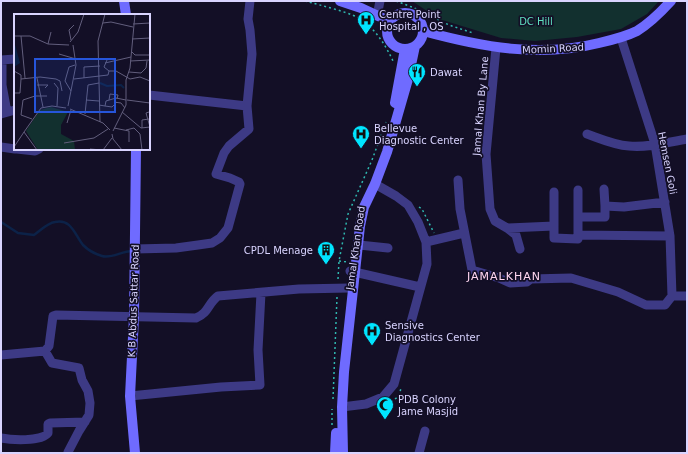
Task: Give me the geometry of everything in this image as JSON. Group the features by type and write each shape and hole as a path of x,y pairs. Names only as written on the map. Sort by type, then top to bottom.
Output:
{"main road":[{"path":"124,1 126,14"},
{"path":"340,1 361,8 389,21"},
{"name":"Momin Road","path":"423,32 496,48 538,51 585,47 621,38 636,31 651,21 670,1"},
{"path":"343,453 337,407 344,372 353,271 359,245 360,226 364,207 375,184 387,152 404,94 410,48 422,37 423,32 418,18 410,14 400,13 389,21 386,31 389,40 396,47 410,48"},
{"name":"Jamal Khan Road","path":"335,453 336,407 359,209 383,146 410,48"},
{"name":"K B Abdus Sattar Road","path":"135,453 130,396 134,317 136,150"}],"street":[{"path":"135,250 176,248 212,243 220,238 228,228 240,184 236,180 216,174 224,153 229,146 249,129 247,106 252,54 248,19 250,1"},
{"path":"377,16 380,1"},
{"name":"Hemsen Goli","path":"621,38 655,144 670,236 672,296"},
{"name":"Jamal Khan By Lane","path":"496,48 486,154 490,209 495,221 516,235 520,249"},
{"path":"8,112 2,87 2,60 14,59"},
{"path":"150,95 247,106"},
{"path":"587,134 612,144 629,146 687,139"},
{"path":"1,147 14,149"},
{"path":"26,150 37,150"},
{"path":"458,180 460,209 472,270 510,283 527,282 531,279 571,278 618,292 646,305 665,305 672,296 687,296"},
{"path":"337,407 366,404 383,397 394,384 427,264 426,242 418,222 408,205 375,184"},
{"path":"578,217 605,217 604,189"},
{"path":"554,192 554,238 578,239 578,190"},
{"path":"605,206 624,207 665,202"},
{"path":"507,228 554,226"},
{"path":"426,242 464,233"},
{"path":"578,235 670,236"},
{"path":"359,245 388,248"},
{"path":"353,271 420,287"},
{"path":"1,355 45,351 49,346 53,316 55,315 196,318 206,313 213,300 218,296 299,289 349,288"},
{"path":"130,396 221,387 260,385 258,350 261,293"},
{"path":"45,351 52,363 80,369 82,380 88,391 90,403 89,415 68,452"},
{"path":"1,438 16,440 44,437 48,433 48,424 50,423 85,422"},
{"path":"418,453 425,431"}],"path":[{"path":"305,1 363,20 377,34 394,63"},
{"path":"396,1 417,9 448,25 476,34"},
{"path":"333,400 339,261 348,214 372,160 386,122"},
{"path":"332,430 337,407"}],"green space":[{"name":"DC Hill","path":"412,1 659,1 647,14 621,29 577,37 535,41 501,38 439,19"}],"waterway":[{"path":"1,222 18,233 34,235 49,224 60,221 65,222 72,228 83,245 97,254 105,257 132,251"}],"place":[{"name":"Centre Point Hospital , OS","path":"366,35"},
{"name":"Dawat","path":"417,87"},
{"name":"Bellevue Diagnostic Center","path":"361,149"},
{"name":"CPDL Menage","path":"326,265"},
{"name":"Sensive Diagnostics Center","path":"372,346"},
{"name":"PDB Colony Jame Masjid","path":"385,420"}],"district":[{"name":"JAMALKHAN","path":"504,276"}]}
